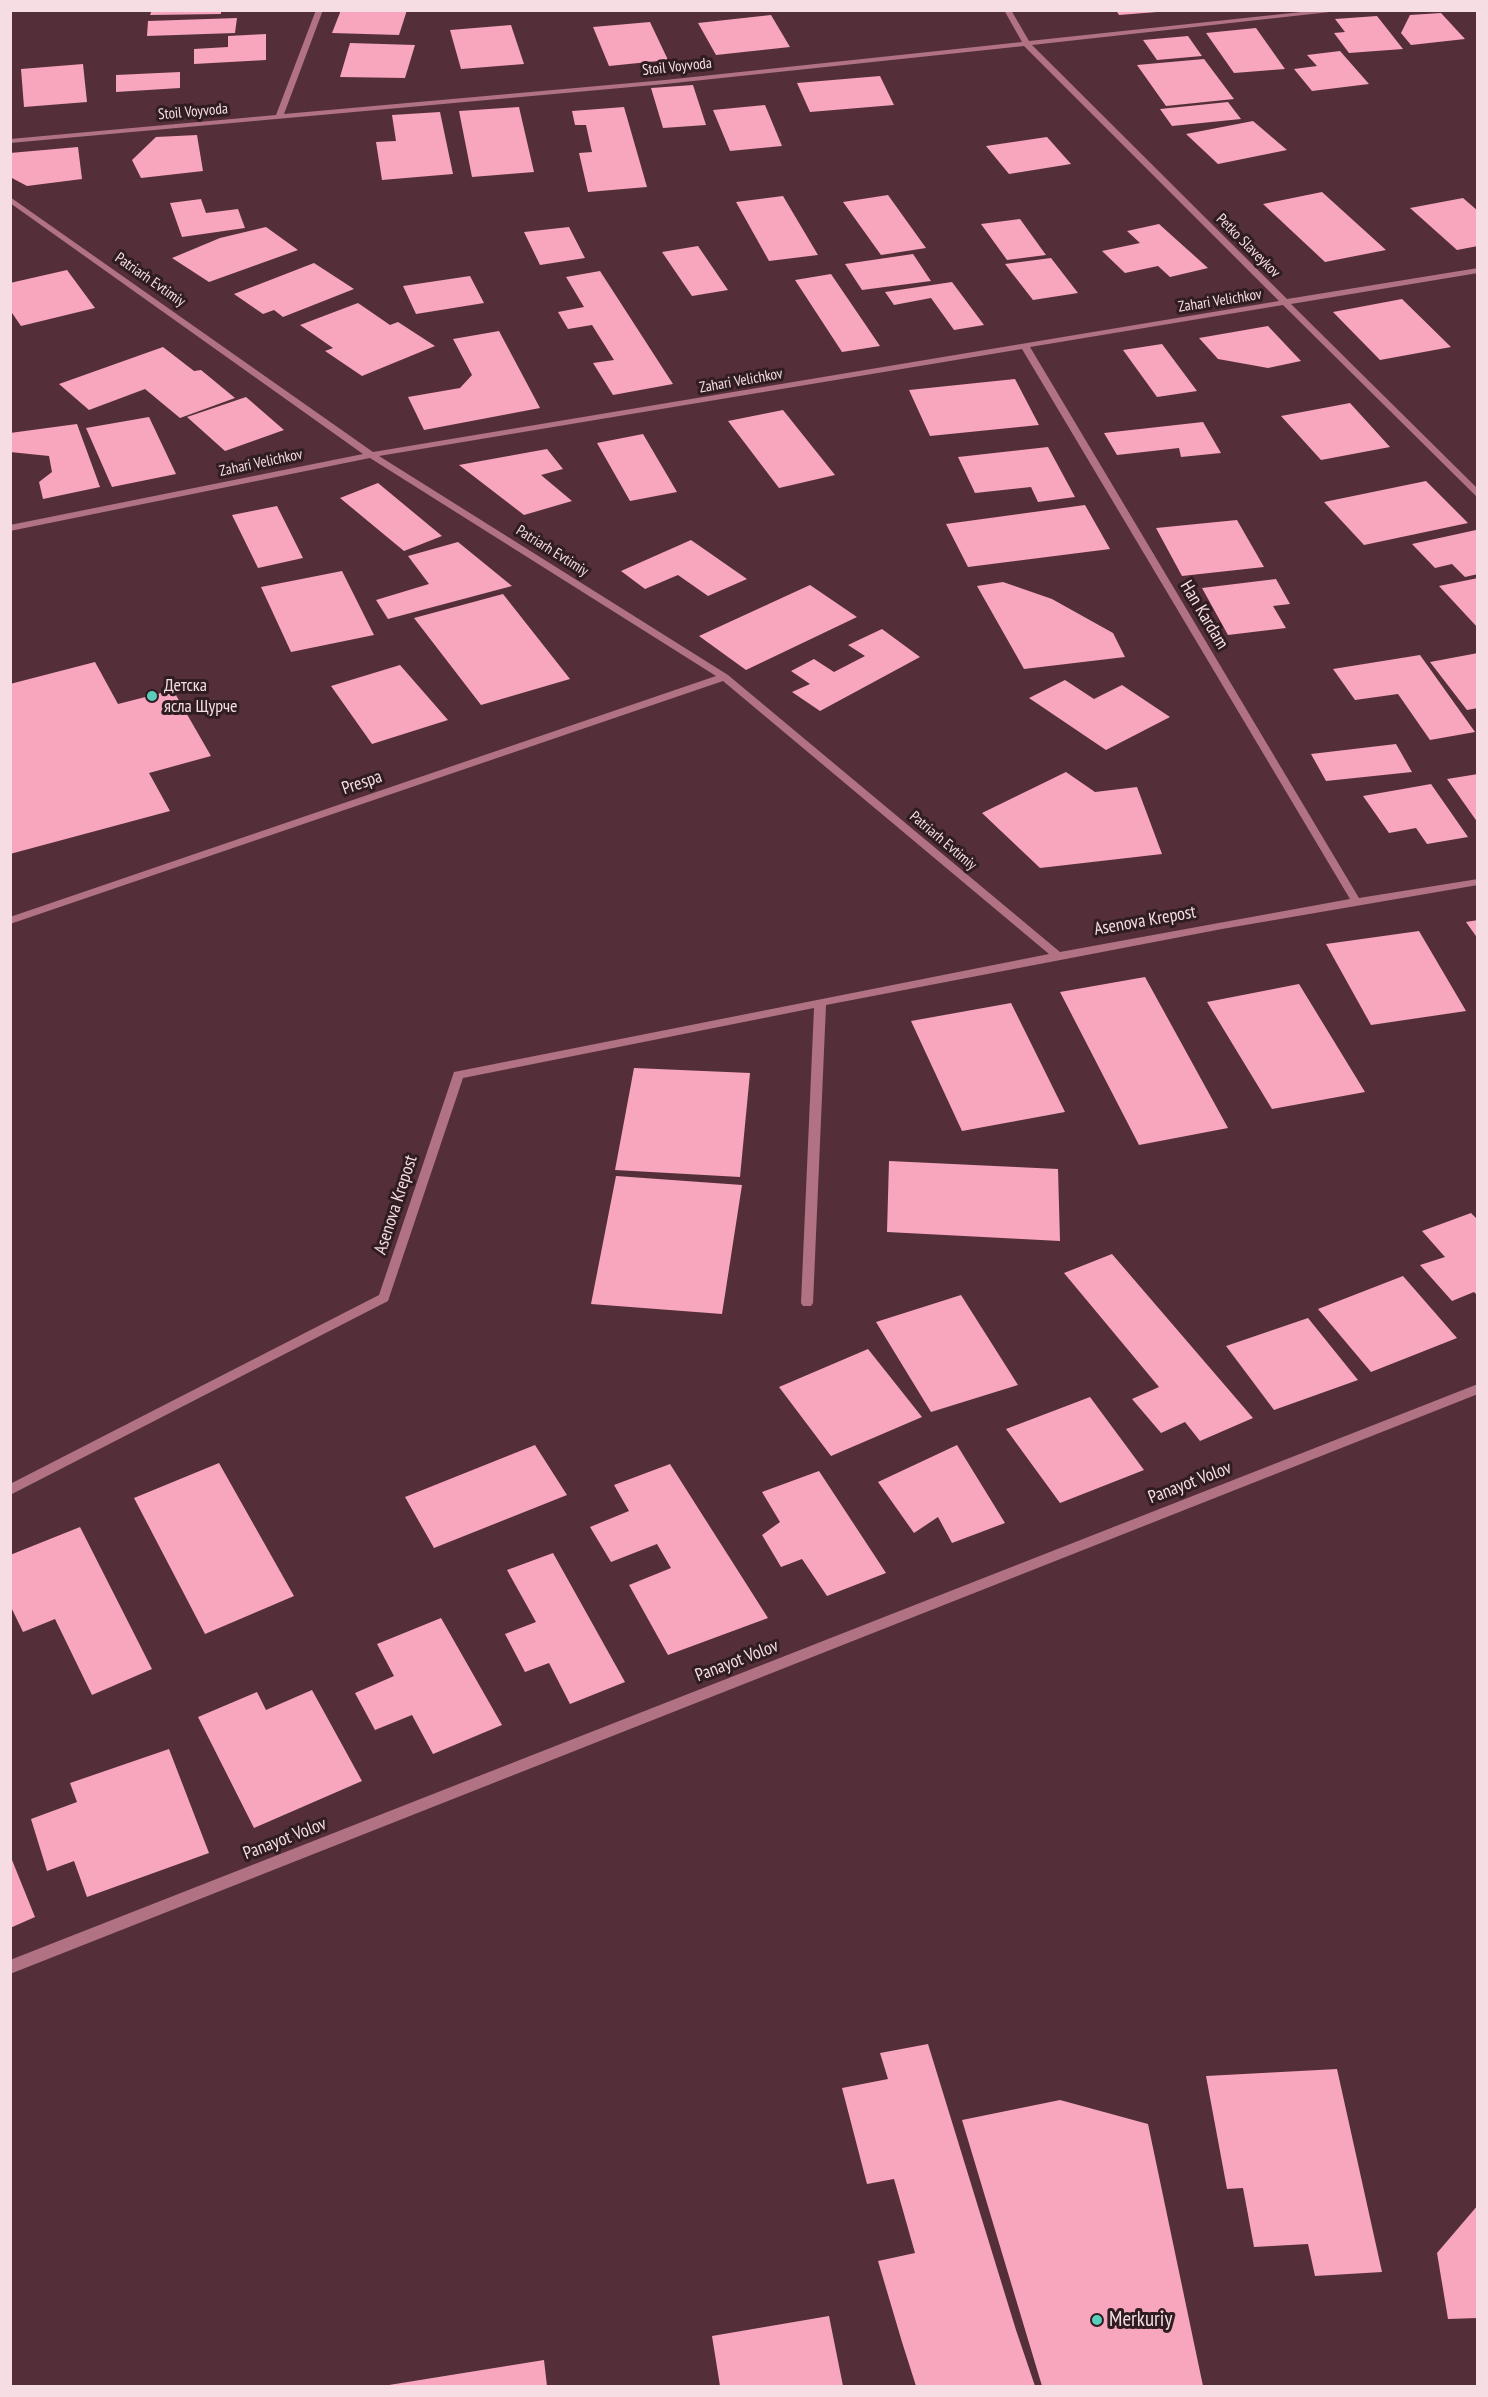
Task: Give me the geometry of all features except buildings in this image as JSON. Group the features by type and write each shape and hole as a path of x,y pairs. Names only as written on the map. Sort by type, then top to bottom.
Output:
{"street":[{"path":"279,118 320,10"},
{"name":"Petko Slaveykov","path":"1007,10 1027,45 1478,495"},
{"name":"Stoil Voyvoda","path":"10,141 665,82 1345,10"},
{"name":"Patriarh Evtimiy","path":"10,199 371,455 724,677 1057,956"},
{"name":"Zahari Velichkov","path":"10,528 371,455 1288,304 1478,270"},
{"name":"Han Kardam","path":"1025,346 1356,901"},
{"name":"Prespa","path":"10,921 724,677"},
{"name":"Asenova Krepost","path":"10,1490 384,1298 458,1075 1057,956 1356,901 1478,882"},
{"path":"807,1303 820,1004"},
{"name":"Panayot Volov","path":"10,1967 1478,1389"}],"place":[{"name":"Детска ясла Щурче","path":"152,696"},
{"name":"Merkuriy","path":"1097,2320"}]}
